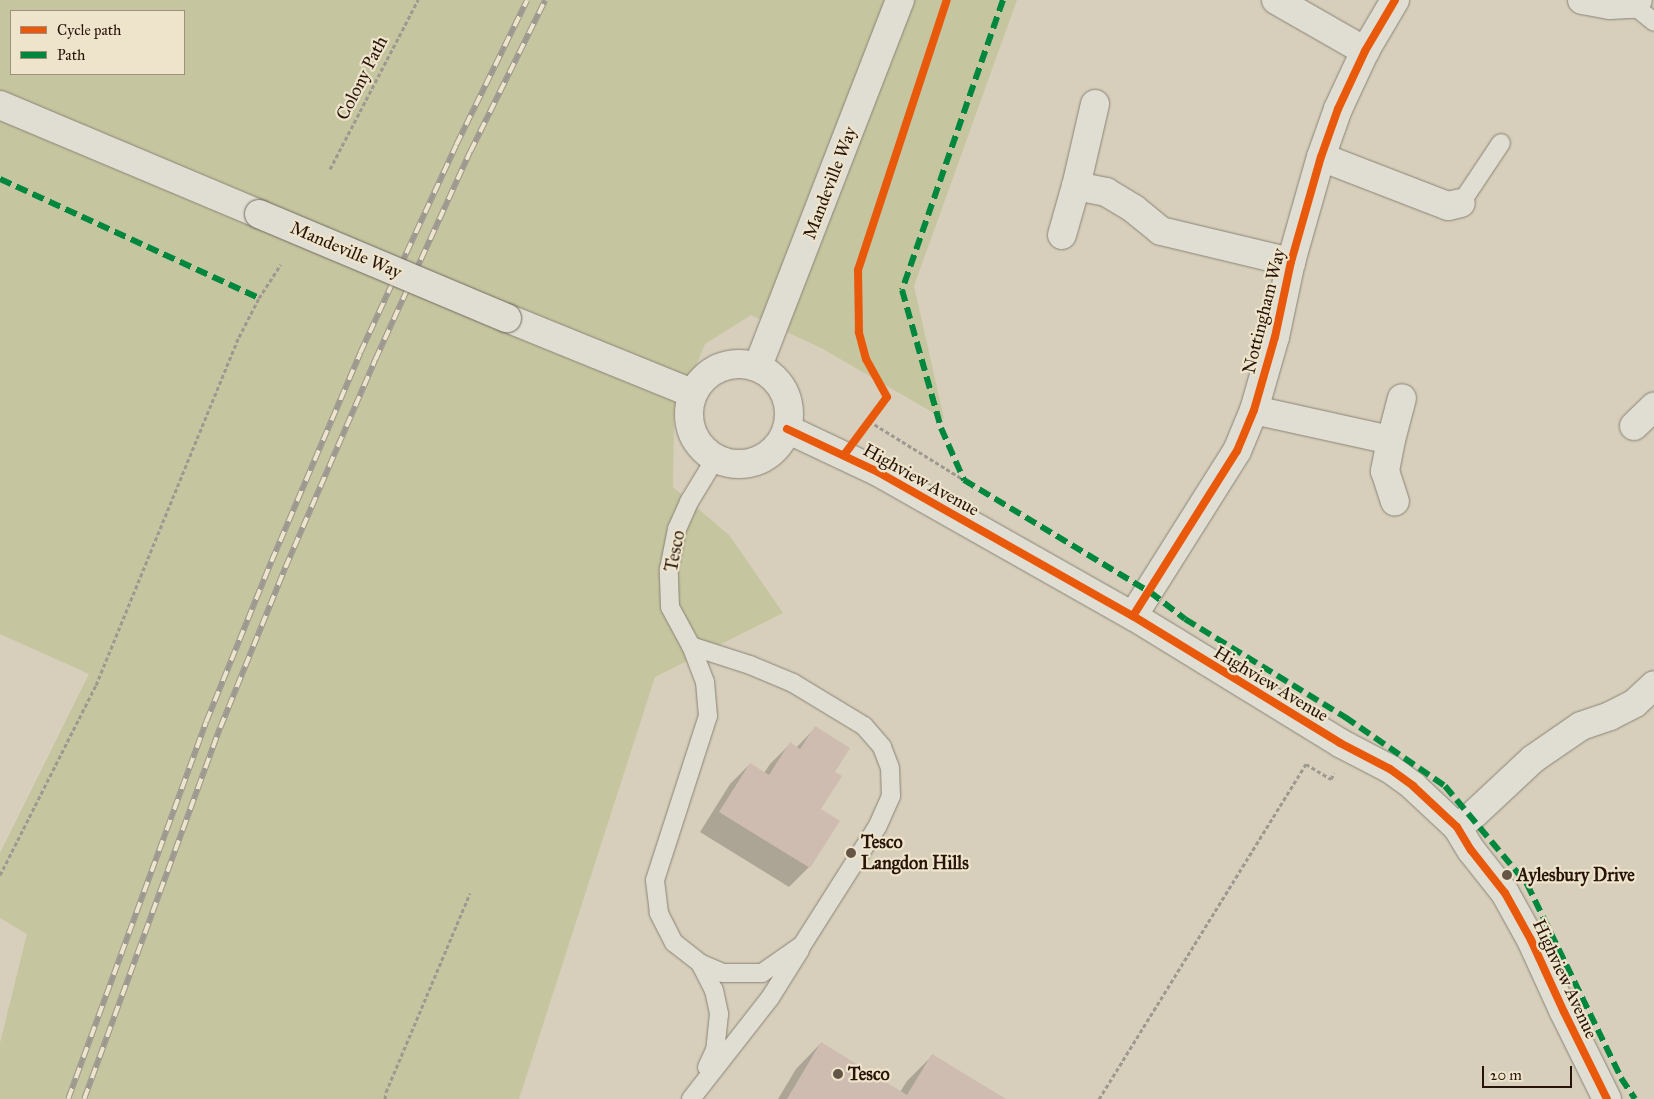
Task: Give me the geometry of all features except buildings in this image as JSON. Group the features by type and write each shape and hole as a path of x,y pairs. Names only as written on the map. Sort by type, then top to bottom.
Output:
{"street":[{"name":"Mandeville Way","path":"758,366 900,0"},
{"path":"1276,0 1365,51"},
{"name":"Nottingham Way","path":"1133,616 1213,492 1237,451 1254,410 1275,336 1291,262 1321,157 1338,109 1365,51 1395,0"},
{"path":"1582,0 1610,5 1635,2"},
{"path":"1062,235 1076,186 1095,104"},
{"name":"Mandeville Way","path":"0,105 507,318 692,393"},
{"path":"1321,157 1448,206 1461,203"},
{"path":"1076,186 1106,192 1134,209 1161,231 1291,262"},
{"path":"733,363 758,366 780,383 786,395 789,407 787,429 779,445 758,461 745,464 727,463 715,459 696,443 691,431 688,420 692,393 699,382 711,371 733,363"},
{"path":"1394,501 1385,471 1402,398"},
{"path":"1634,426 1654,407"},
{"path":"1254,410 1391,440"},
{"name":"Highview Avenue","path":"787,429 878,472 1133,616 1350,749 1390,769 1405,780 1457,827 1471,850 1505,893 1531,940 1607,1099"},
{"path":"1457,827 1471,817 1533,759 1581,726 1610,716 1635,703 1653,688"}],"lane":[{"path":"1635,2 1654,22"},
{"path":"1461,203 1501,143"},
{"name":"Tesco","path":"700,964 674,943 659,912 655,880 708,716 705,682 691,646 670,607 669,569 677,529 689,502 715,459"},
{"path":"691,646 750,665 793,683 864,726 882,747 890,768 891,796 877,828 770,998 694,1094"},
{"path":"700,964 723,973 762,973 802,945"},
{"path":"694,1094 715,1050 719,1014 714,990 700,964"}],"path":[{"path":"0,875 96,685 239,337 259,298 281,264"},
{"path":"844,455 872,418 964,480"},
{"path":"1099,1099 1306,764 1331,779 1350,749"},
{"path":"385,1099 386,1092 470,893"}],"green space":[{"path":"0,0 1017,0 914,286 944,419 823,349 751,315 705,344 674,418 673,487 730,536 783,613 655,677 519,1099 0,1099 0,1043 27,934 0,918 0,853 89,674 0,634"}],"railway":[{"path":"68,1099 206,722 271,562 360,353 456,145 527,0"},
{"path":"84,1099 220,728 285,568 375,360 470,152 545,0"}],"marked path":[{"path":"1003,0 902,290 941,428 964,480 1150,592 1185,619 1345,717 1445,786 1527,884 1621,1078 1635,1099"},
{"path":"0,179 259,298"}],"cycle path":[{"path":"844,455 887,397 866,359 859,332 858,270 947,0"},
{"path":"1133,616 1237,451 1254,410 1275,337 1291,262 1321,157 1338,109 1365,51 1395,0"},
{"path":"787,429 878,472 1133,616 1340,743 1390,769 1413,786 1457,827 1471,850 1505,893 1531,940 1607,1099"}],"place":[{"name":"Tesco Langdon Hills","path":"851,853"},
{"name":"Aylesbury Drive","path":"1507,875"},
{"name":"Tesco","path":"838,1074"}]}
